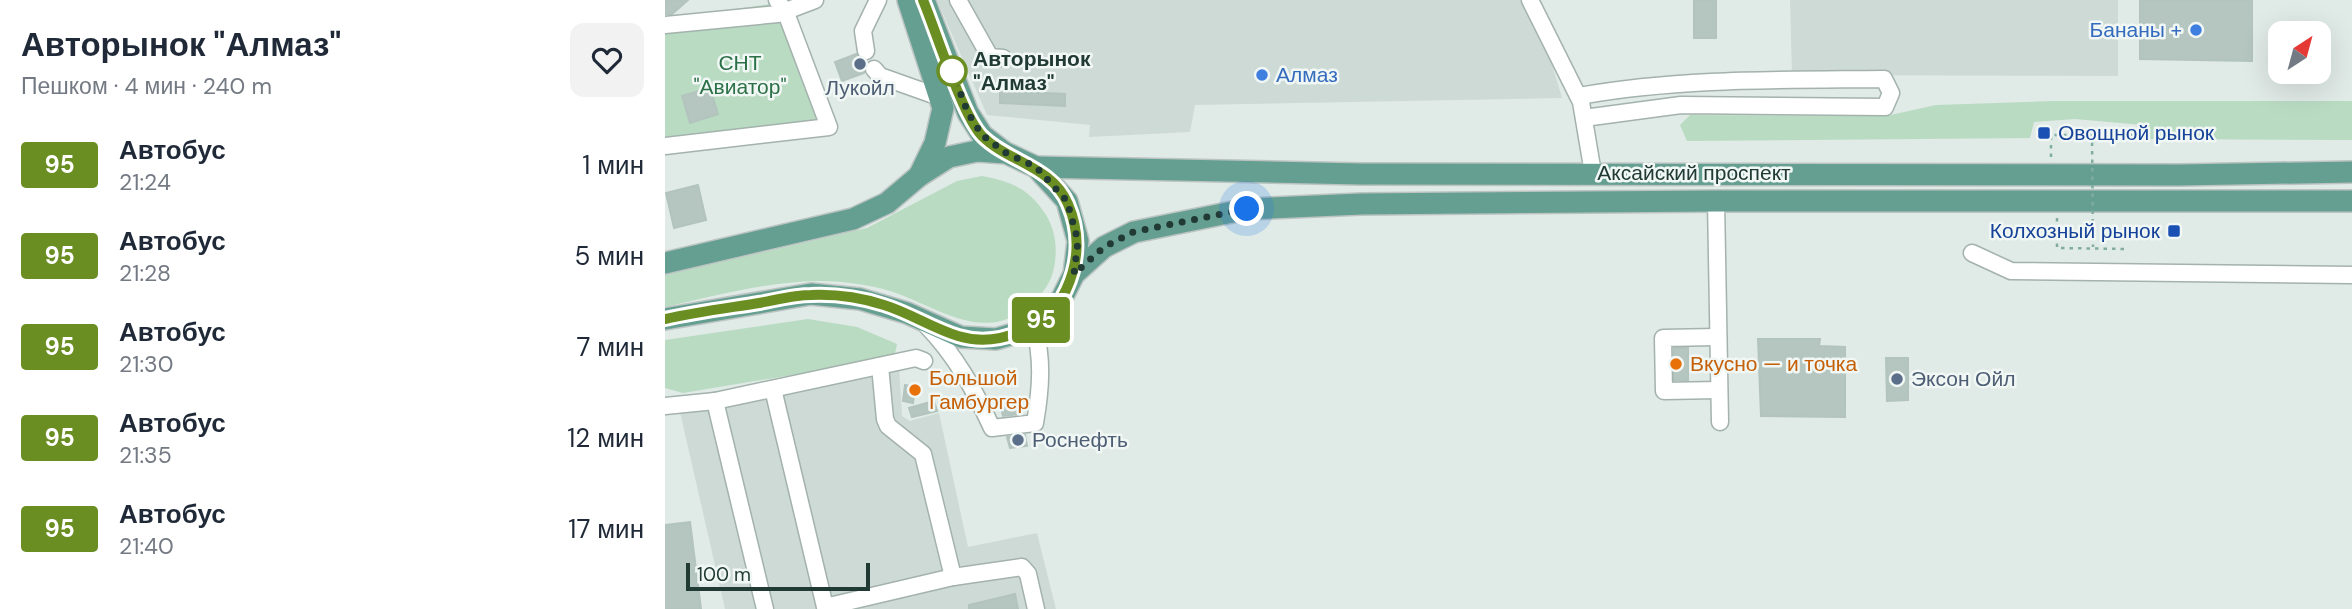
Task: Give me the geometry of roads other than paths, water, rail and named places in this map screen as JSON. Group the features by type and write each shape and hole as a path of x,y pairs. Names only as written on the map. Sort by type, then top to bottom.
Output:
{"main road":[{"path":"908,0 942,98 943,108 935,143 919,176"},
{"path":"670,313 811,295 872,302 907,313 925,324 961,337 996,339 1034,325 1062,298 1074,274 1078,241 1067,201 1036,167 1006,153 982,135 968,113 923,0"},
{"path":"666,264 853,219 887,204 919,176 949,157 977,151 1006,153"},
{"name":"Аксайский проспект","path":"1036,167 1360,174 2352,172"},
{"name":"Аксайский проспект","path":"1074,274 1104,247 1133,232 1247,209 1361,204 1716,201 2352,201"}],"street":[{"path":"665,25 815,0"},
{"path":"866,51 863,31 878,0"},
{"path":"958,0 990,57 1003,58"},
{"path":"1530,0 1579,96 1593,173"},
{"path":"665,146 829,127 782,6"},
{"path":"874,69 880,76 942,98"},
{"path":"1579,96 1638,85 1691,82 1884,79 1891,93 1885,107 1681,105 1584,118"},
{"path":"1716,201 1720,422"},
{"path":"1972,253 2011,271 2352,275"},
{"path":"925,324 949,348 969,378 992,428 1035,423 1041,387 1041,352 1034,325"},
{"path":"1717,337 1663,338 1664,391 1719,390"},
{"path":"670,402 715,401 916,358 924,361"},
{"path":"880,366 885,419 888,426 923,454 953,577"},
{"path":"773,388 825,607 953,577 1023,567 1028,574 1037,609"},
{"path":"715,401 765,609"}],"place":[{"name":"Бананы +","path":"2196,30"},
{"name":"Лукойл","path":"860,64"},
{"name":"Авторынок \"Алмаз\"","path":"952,71"},
{"name":"Алмаз","path":"1262,75"},
{"name":"Овощной рынок","path":"2044,133"},
{"name":"Колхозный рынок","path":"2174,231"},
{"name":"Вкусно — и точка","path":"1676,364"},
{"name":"Эксон Ойл","path":"1897,379"},
{"name":"Большой Гамбургер","path":"915,390"},
{"name":"Роснефть","path":"1018,440"}],"park label":[{"name":"СНТ \"Авиатор\"","path":"740,75"}]}
